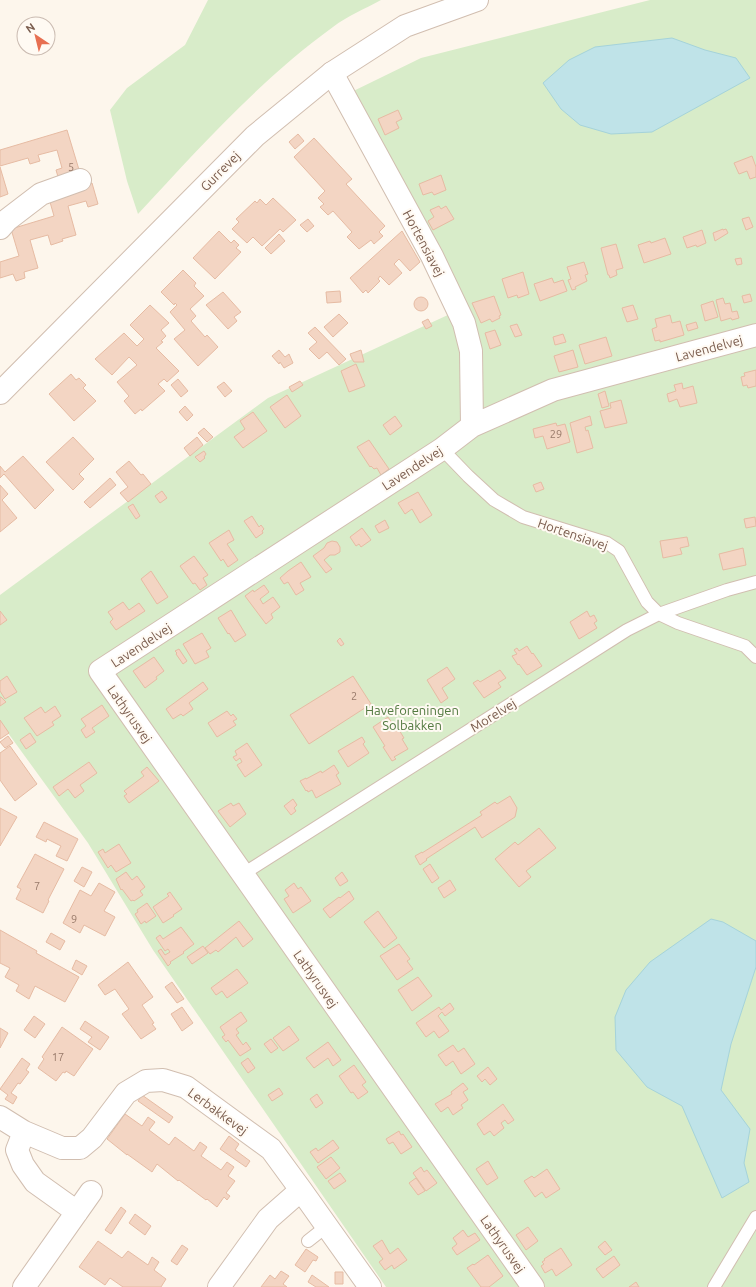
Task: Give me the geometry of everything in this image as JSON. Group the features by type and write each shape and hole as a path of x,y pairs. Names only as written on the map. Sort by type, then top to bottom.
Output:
{"street":[{"name":"Gurrevej","path":"0,393 255,136 332,73 405,26 477,0"},
{"name":"Hortensiavej","path":"332,73 432,256 464,324 471,351 472,426"},
{"path":"0,228 7,220 41,194 80,180"},
{"name":"Lavendelvej","path":"100,671 442,449 472,426 552,390 756,335"},
{"name":"Lathyrusvej","path":"100,671 533,1287"},
{"name":"Lerbakkevej","path":"0,1117 24,1132 62,1148 80,1148 92,1138 126,1093 146,1081 164,1080 186,1087 271,1149 328,1226 370,1287"},
{"path":"24,1132 17,1150 23,1165 35,1182 77,1212"},
{"path":"219,1287 268,1219 301,1190"},
{"path":"24,1287 91,1192"}],"lane":[{"name":"Hortensiavej","path":"442,449 494,500 523,517 608,543 619,551 647,602 659,614 678,623 745,646 756,657"},
{"name":"Morelvej","path":"243,874 627,630 659,614 727,590 756,582"},
{"path":"714,1287 756,1217"},
{"path":"308,1241 328,1226"}],"green space":[{"path":"208,0 381,0 338,23 280,69 231,116 138,214 127,181 110,110 127,88 185,45"},
{"name":"Haveforeningen Solbakken","path":"650,0 756,0 756,1287 386,1287 153,950 88,843 0,722 0,595 268,398 450,314 335,100 421,58"}],"water":[{"path":"672,38 705,50 736,58 750,78 652,132 611,134 580,125 561,109 543,83 569,60 595,47"},
{"path":"711,919 723,922 756,941 756,967 731,1044 721,1090 750,1129 744,1163 749,1182 722,1198 682,1106 647,1087 616,1050 615,1017 626,990 650,962"}],"building":[{"path":"398,110 402,119 396,122 399,128 385,135 378,119"},
{"path":"67,130 80,173 59,180 56,170 62,168 57,150 38,155 40,161 30,164 28,158 0,166 0,150"},
{"path":"298,134 304,141 295,149 289,142"},
{"path":"314,138 352,179 346,184 385,226 379,232 383,236 374,244 371,240 359,249 347,237 352,232 333,211 328,215 320,207 324,204 318,198 325,191 294,157"},
{"path":"752,156 756,167 756,177 750,179 747,171 739,174 734,163"},
{"path":"0,167 8,194 0,197"},
{"path":"441,175 446,190 434,195 432,192 423,195 419,184"},
{"path":"92,183 98,204 88,207 86,201 68,206 76,235 62,239 63,241 51,245 48,235 30,240 38,268 24,272 25,278 16,281 13,274 0,278 0,262 19,256 11,229 54,216 48,195"},
{"path":"273,198 296,220 283,232 280,229 262,246 253,237 247,243 232,229 239,222 236,219 255,201 257,203 260,199 266,205"},
{"path":"439,206 441,209 446,206 454,219 433,230 428,221 434,217 430,210"},
{"path":"749,217 753,227 746,230 742,219"},
{"path":"308,219 314,226 307,232 300,225"},
{"path":"726,229 728,233 715,241 713,233"},
{"path":"702,230 706,243 697,247 696,245 687,248 683,237"},
{"path":"219,231 231,243 234,240 239,245 236,248 241,252 215,279 193,258"},
{"path":"402,231 420,262 410,271 399,259 394,264 402,273 389,285 380,276 378,279 380,281 368,293 366,290 363,293 350,278"},
{"path":"279,234 285,241 271,254 265,248"},
{"path":"665,238 671,254 644,263 638,245 650,241 651,243"},
{"path":"616,244 623,268 616,270 617,275 610,278 601,248"},
{"path":"741,258 742,264 737,265 735,259"},
{"path":"584,262 588,274 585,275 587,281 575,287 576,289 572,290 568,280 571,279 567,267"},
{"path":"183,270 196,283 194,286 204,296 190,309 196,316 191,321 205,337 207,335 218,347 198,366 174,339 185,330 170,312 177,305 175,303 174,305 161,292"},
{"path":"523,272 529,294 518,298 517,295 508,298 502,279"},
{"path":"552,278 554,283 563,280 567,291 540,301 534,284"},
{"path":"340,291 341,302 327,303 326,292"},
{"path":"223,292 241,312 234,317 237,321 228,329 206,305"},
{"path":"750,294 752,301 744,303 742,296"},
{"path":"494,296 501,315 499,316 500,318 492,322 490,319 481,323 472,303"},
{"path":"418,297 424,297 428,301 428,307 424,311 418,311 414,307 414,301"},
{"path":"723,298 725,304 730,303 732,312 737,311 739,318 732,320 731,318 721,321 716,300"},
{"path":"713,301 718,317 705,321 701,305"},
{"path":"150,305 169,323 161,330 166,336 161,341 163,342 156,348 179,371 167,382 164,379 158,384 165,391 142,411 141,409 135,414 124,401 129,396 117,382 137,365 129,357 112,375 95,359 124,333 137,346 144,339 130,325"},
{"path":"633,305 638,319 627,322 622,308"},
{"path":"339,314 348,323 333,337 324,327"},
{"path":"670,315 672,323 680,321 684,335 660,342 660,340 655,341 652,329 657,327 655,319"},
{"path":"428,319 432,326 426,329 422,322"},
{"path":"696,322 698,328 688,331 686,325"},
{"path":"517,324 522,335 515,337 510,326"},
{"path":"315,327 346,359 339,365 327,352 319,359 309,349 317,342 308,333"},
{"path":"495,330 501,345 490,349 485,333"},
{"path":"563,334 566,342 555,345 553,337"},
{"path":"606,337 612,356 585,364 579,345"},
{"path":"279,350 285,357 289,354 293,363 284,368 280,362 279,364 272,356"},
{"path":"361,350 364,362 354,362 350,354"},
{"path":"573,350 578,367 559,372 554,356"},
{"path":"356,364 365,386 349,392 341,371"},
{"path":"756,370 756,386 748,388 747,385 743,386 741,377 745,376 744,373"},
{"path":"71,374 76,380 79,378 86,385 83,388 96,401 74,421 49,394"},
{"path":"178,379 188,391 181,397 171,385"},
{"path":"300,381 303,385 292,392 289,387"},
{"path":"224,382 232,391 225,397 217,387"},
{"path":"682,383 683,389 693,386 697,403 680,407 677,399 669,402 667,394 676,391 674,385"},
{"path":"605,391 609,406 602,408 598,394"},
{"path":"287,395 301,416 285,428 270,407"},
{"path":"621,400 627,423 605,428 600,411 611,408 610,403"},
{"path":"185,406 193,415 187,421 179,412"},
{"path":"253,412 267,431 243,448 234,437 245,429 240,421"},
{"path":"395,416 402,426 390,435 383,425"},
{"path":"590,416 592,425 585,427 586,431 588,430 593,448 577,453 570,423"},
{"path":"556,423 557,426 565,424 570,442 547,449 543,436 535,438 533,429"},
{"path":"204,428 213,437 207,442 198,433"},
{"path":"73,437 94,459 79,474 84,479 73,490 46,462"},
{"path":"197,437 203,445 190,456 184,448"},
{"path":"369,440 389,469 381,475 377,468 374,469 371,466 370,467 357,447"},
{"path":"204,451 206,454 204,457 205,458 200,462 195,457"},
{"path":"23,456 54,490 35,509 4,474 0,478 0,466 5,472"},
{"path":"129,461 151,484 128,502 120,493 128,487 116,472"},
{"path":"110,478 116,485 90,508 84,502"},
{"path":"541,482 544,489 536,492 533,485"},
{"path":"0,485 8,494 2,500 17,518 0,532"},
{"path":"162,491 167,498 160,503 155,496"},
{"path":"418,492 432,515 420,523 412,509 405,514 398,503"},
{"path":"133,504 140,516 136,519 128,507"},
{"path":"252,516 259,527 261,525 264,529 262,531 263,533 256,538 244,521"},
{"path":"755,517 756,526 746,528 744,519"},
{"path":"385,520 389,528 379,533 375,526"},
{"path":"362,528 371,540 361,547 359,544 356,546 350,537"},
{"path":"229,530 234,540 227,544 238,560 228,567 223,559 221,561 209,543"},
{"path":"687,537 689,546 680,548 682,554 663,558 660,541"},
{"path":"332,541 337,542 340,547 340,552 335,555 330,555 324,560 332,569 326,573 313,556 324,548 327,543"},
{"path":"743,548 746,565 723,570 719,554"},
{"path":"194,556 208,575 203,578 207,585 200,590 195,583 193,584 180,566"},
{"path":"301,562 311,577 300,583 304,590 296,595 288,582 284,584 280,578"},
{"path":"151,571 168,597 157,604 141,579"},
{"path":"264,585 269,592 260,599 263,604 273,597 280,607 271,614 273,618 266,624 245,596"},
{"path":"123,602 129,610 139,603 145,611 116,630 110,622 113,619 108,612"},
{"path":"231,610 246,635 235,642 218,618"},
{"path":"0,611 7,620 0,625"},
{"path":"587,611 590,617 594,615 597,621 594,623 597,628 579,639 570,622"},
{"path":"202,633 211,648 206,651 209,657 195,664 183,644"},
{"path":"340,638 344,644 341,646 337,641"},
{"path":"527,646 542,666 527,675 512,656 517,654 514,650 517,648 519,651"},
{"path":"179,649 187,661 183,664 175,651"},
{"path":"154,657 164,671 156,677 157,679 145,688 133,671"},
{"path":"447,667 455,679 442,688 448,698 441,703 427,680"},
{"path":"500,670 506,678 498,683 501,687 484,698 473,683 478,680 480,682"},
{"path":"7,676 17,692 5,699 0,691 0,681"},
{"path":"353,676 371,704 309,744 290,715"},
{"path":"203,682 208,689 189,703 193,709 183,716 181,714 173,719 166,709"},
{"path":"0,697 6,702 0,706"},
{"path":"102,705 109,716 92,728 95,732 86,738 81,730 86,726 81,719"},
{"path":"55,706 61,716 52,722 54,725 37,736 24,718 41,707 45,713"},
{"path":"227,711 231,716 233,714 237,719 233,721 236,725 217,737 208,723"},
{"path":"388,717 394,726 396,725 404,738 402,739 408,749 394,757 396,759 392,761 383,747 385,746 373,727"},
{"path":"0,720 9,733 0,739"},
{"path":"30,733 36,742 26,749 20,740"},
{"path":"8,736 13,743 5,748 0,742"},
{"path":"362,737 365,742 363,744 369,753 348,767 338,751"},
{"path":"247,743 262,765 245,777 237,765 242,762 240,758 236,761 233,757 237,755 235,751"},
{"path":"10,746 37,784 15,801 0,780 0,753"},
{"path":"89,762 97,773 80,785 84,791 75,798 68,789 59,796 53,787"},
{"path":"334,765 339,773 336,775 341,784 316,798 312,790 308,792 307,790 306,791 300,781 321,771 322,773"},
{"path":"147,767 159,781 129,803 124,796 127,794 124,791 144,776 141,772"},
{"path":"510,796 517,808 515,817 482,838 475,827 426,859 427,860 420,865 415,856 482,815 480,812 495,802 497,804"},
{"path":"293,799 297,805 294,808 296,811 291,815 284,806"},
{"path":"231,803 233,806 239,803 246,814 230,827 218,811"},
{"path":"0,808 17,817 0,846"},
{"path":"44,822 78,839 67,861 56,856 61,846 47,839 46,842 36,837"},
{"path":"539,828 556,848 526,871 531,877 519,887 495,859 515,842 518,845"},
{"path":"119,844 131,863 116,872 111,865 108,868 98,852 103,849 105,853"},
{"path":"35,854 64,869 43,913 16,899 21,889 17,887"},
{"path":"430,864 439,878 432,883 423,869"},
{"path":"82,867 92,872 84,887 74,881"},
{"path":"126,872 132,880 137,876 145,887 140,891 143,895 134,901 131,901 122,889 121,890 116,879"},
{"path":"342,872 348,881 340,886 335,878"},
{"path":"450,880 456,890 444,898 438,888"},
{"path":"99,883 115,892 104,911 115,917 105,936 84,925 80,933 63,923 80,890 91,896"},
{"path":"294,883 298,889 301,887 311,901 293,913 284,899 289,896 285,890"},
{"path":"349,891 354,899 330,918 323,909"},
{"path":"170,892 182,909 163,923 153,907 169,896 167,894"},
{"path":"147,903 156,916 146,923 145,921 141,924 135,914 138,912 137,910"},
{"path":"378,911 397,938 384,948 364,922"},
{"path":"239,921 253,939 243,947 236,937 218,952 216,950 210,954 205,948"},
{"path":"181,927 194,944 170,962 171,963 168,966 158,951 161,949 165,955 170,952 168,949 165,951 156,938 160,935 163,939"},
{"path":"0,930 37,951 36,953 79,977 65,1002 35,986 29,999 16,991 19,985 5,977 10,968 0,963"},
{"path":"51,933 65,941 60,950 46,942"},
{"path":"399,944 410,959 407,961 413,969 397,980 380,956"},
{"path":"203,946 208,953 192,964 187,957"},
{"path":"76,960 87,966 82,975 72,969"},
{"path":"128,962 153,997 142,1005 154,1023 152,1024 156,1029 141,1039 122,1014 129,1009 115,989 105,995 98,985"},
{"path":"237,969 248,983 227,998 222,991 216,995 211,988"},
{"path":"418,977 432,996 412,1011 398,990"},
{"path":"172,982 184,999 177,1003 165,987"},
{"path":"450,1003 454,1009 445,1016 442,1012 438,1016 449,1031 439,1038 434,1031 426,1037 416,1023 439,1007 441,1010"},
{"path":"182,1007 193,1023 182,1031 171,1014"},
{"path":"241,1012 247,1021 236,1029 239,1033 236,1035 243,1045 246,1042 251,1049 240,1056 228,1040 226,1042 222,1037 225,1035 220,1027"},
{"path":"34,1016 45,1024 35,1038 24,1030"},
{"path":"85,1021 109,1037 100,1050 88,1042 92,1037 80,1029"},
{"path":"289,1026 299,1040 283,1051 273,1038"},
{"path":"62,1027 93,1049 74,1076 66,1071 65,1073 63,1072 56,1081 38,1068 44,1059 42,1057"},
{"path":"0,1028 8,1033 0,1048"},
{"path":"271,1039 278,1048 271,1053 264,1044"},
{"path":"328,1042 341,1060 333,1066 328,1058 314,1068 306,1058"},
{"path":"453,1045 458,1052 464,1048 475,1064 461,1074 453,1061 446,1066 438,1055"},
{"path":"22,1058 30,1064 26,1070 29,1072 11,1093 17,1097 13,1104 5,1099 8,1095 0,1089"},
{"path":"248,1058 255,1068 248,1073 241,1063"},
{"path":"354,1065 366,1082 362,1085 368,1092 358,1099 353,1092 351,1093 339,1076"},
{"path":"488,1067 497,1079 490,1085 485,1079 482,1082 477,1076"},
{"path":"463,1083 468,1089 463,1092 468,1100 461,1105 463,1108 453,1115 448,1107 441,1112 435,1104 452,1094 451,1092"},
{"path":"279,1088 283,1094 272,1101 268,1095"},
{"path":"317,1094 323,1103 316,1108 310,1099"},
{"path":"142,1095 173,1117 169,1123 138,1101"},
{"path":"503,1104 514,1120 508,1124 505,1120 501,1123 504,1128 494,1136 490,1131 484,1135 477,1124"},
{"path":"125,1114 142,1126 148,1117 155,1122 149,1130 169,1145 175,1137 194,1151 200,1142 207,1147 201,1156 221,1170 227,1162 234,1167 228,1176 235,1181 226,1193 230,1196 227,1200 224,1197 217,1207 179,1180 178,1181 157,1164 152,1172 107,1139"},
{"path":"399,1131 401,1135 403,1134 412,1147 401,1154 393,1142 389,1144 386,1139"},
{"path":"229,1136 239,1144 235,1150 250,1161 246,1167 220,1149"},
{"path":"333,1140 339,1148 318,1163 310,1152 316,1148 318,1151"},
{"path":"331,1157 340,1168 326,1179 317,1167"},
{"path":"488,1161 498,1178 487,1185 476,1169"},
{"path":"421,1167 424,1172 427,1170 437,1183 426,1191 413,1173"},
{"path":"547,1169 560,1189 546,1198 542,1192 535,1197 524,1181 532,1176 534,1178"},
{"path":"340,1173 346,1181 334,1189 328,1181"},
{"path":"416,1178 425,1191 418,1195 409,1183"},
{"path":"121,1207 126,1211 111,1234 105,1230"},
{"path":"135,1214 151,1226 145,1235 129,1223"},
{"path":"528,1227 538,1241 526,1250 516,1235"},
{"path":"463,1230 468,1237 475,1233 480,1240 457,1255 452,1248 457,1244 453,1238"},
{"path":"382,1240 390,1254 398,1248 407,1260 394,1269 392,1265 385,1270 379,1262 383,1259 373,1246"},
{"path":"98,1241 122,1258 128,1251 148,1265 152,1257 159,1262 154,1270 166,1279 161,1287 123,1287 110,1278 105,1285 79,1267"},
{"path":"605,1241 612,1250 605,1255 598,1247"},
{"path":"182,1245 188,1249 177,1265 171,1261"},
{"path":"561,1248 572,1265 556,1276 552,1269 545,1273 541,1266 544,1264 542,1262 545,1260 544,1259"},
{"path":"306,1249 318,1257 316,1261 313,1260 305,1272 295,1265"},
{"path":"488,1255 503,1276 489,1287 481,1287 467,1268"},
{"path":"614,1256 620,1265 603,1278 596,1269"},
{"path":"281,1271 289,1276 283,1284 287,1287 261,1287 270,1275 275,1279"},
{"path":"335,1272 343,1272 343,1284 335,1284"},
{"path":"312,1275 329,1287 316,1287 308,1282"},
{"path":"636,1282 639,1287 629,1287"}]}
